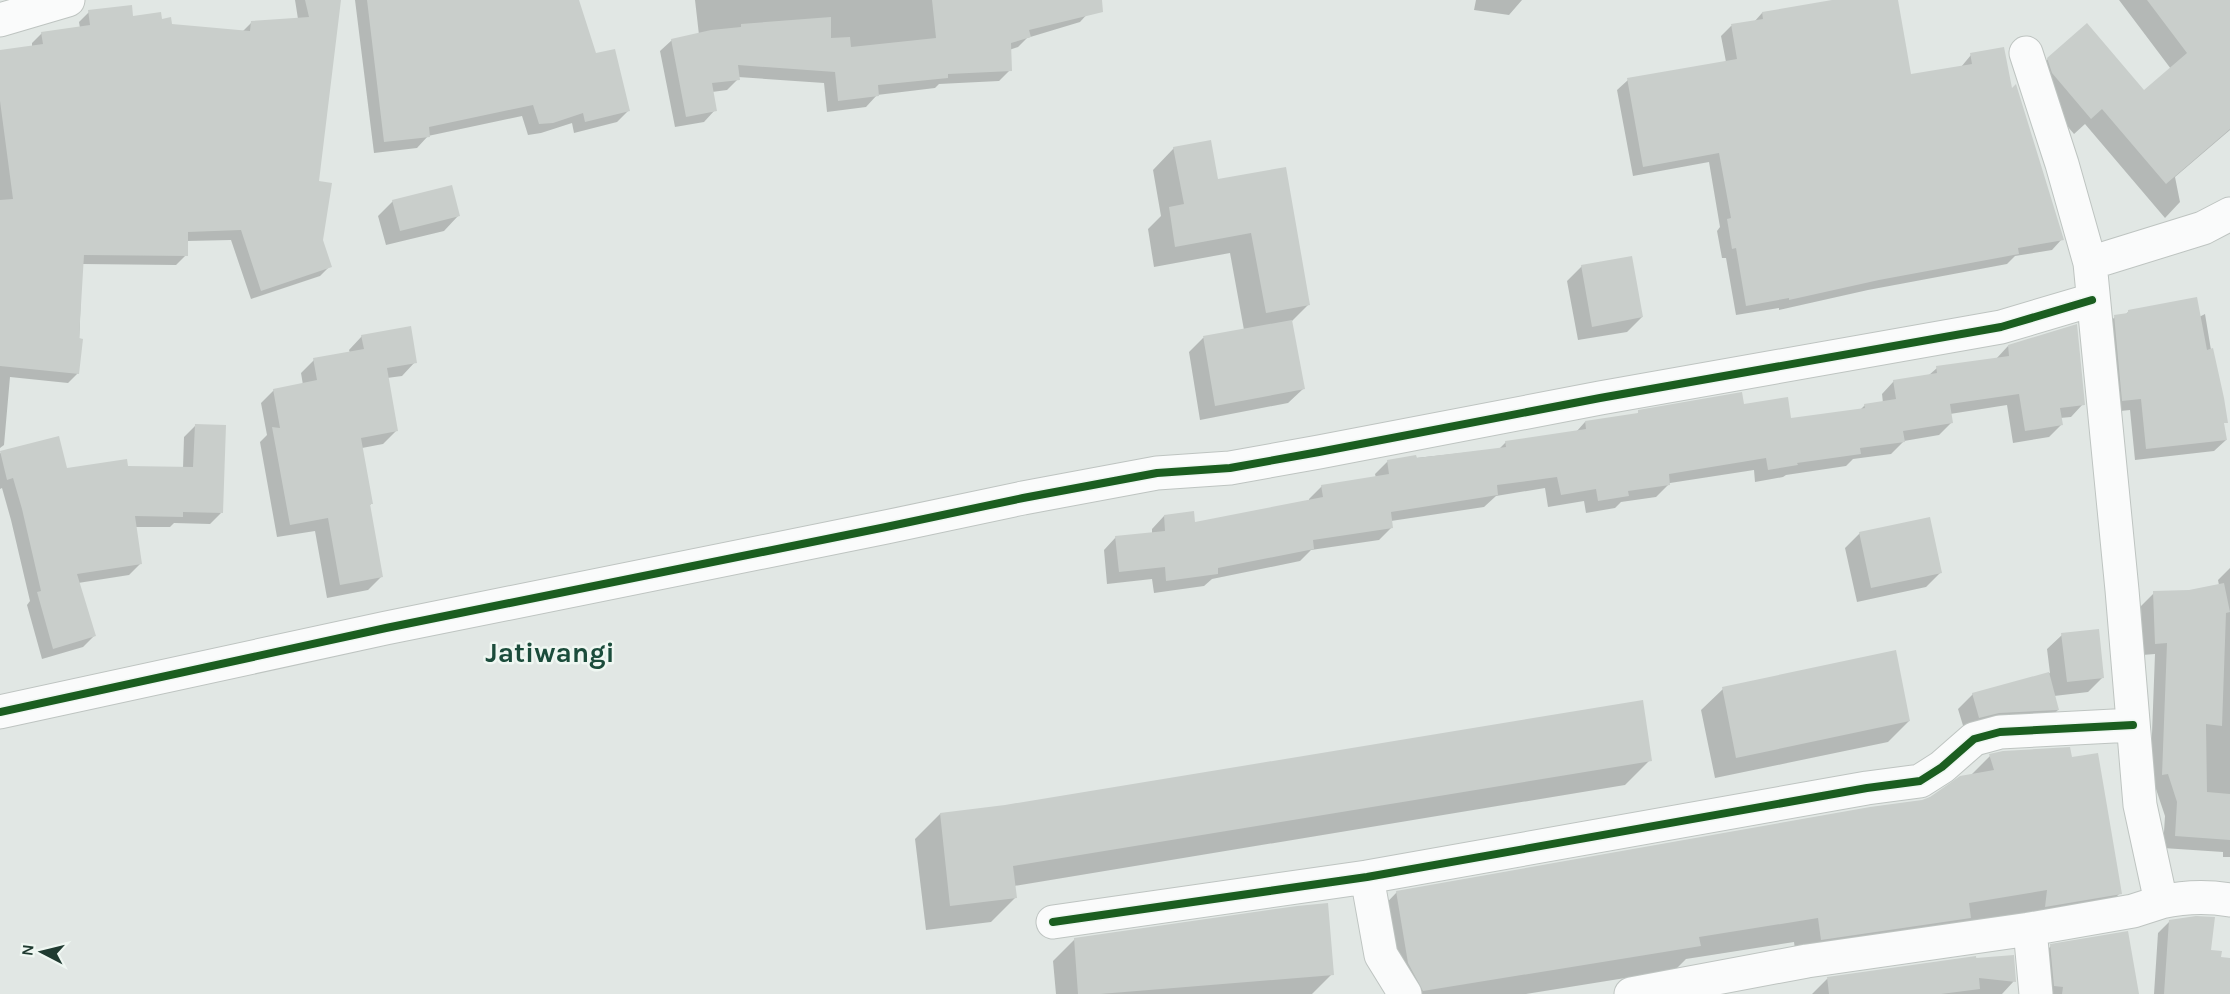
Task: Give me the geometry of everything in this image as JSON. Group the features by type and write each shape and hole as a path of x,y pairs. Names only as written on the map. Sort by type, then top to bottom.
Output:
{"street":[{"path":"0,20 68,0"},
{"path":"2026,53 2062,164 2090,263 2140,805 2161,902"},
{"path":"2090,263 2203,228 2230,214"},
{"path":"0,712 386,628 886,528 1023,498 1156,473 1230,468 1319,453 1600,398 2001,327 2092,300"},
{"path":"1053,922 1367,877 1920,781 1942,767 1974,739 2000,732 2133,725"},
{"path":"1367,877 1381,955 1405,994"},
{"path":"1631,994 1807,961 2030,929 2133,911 2179,898 2207,897 2230,900"},
{"path":"2030,929 2036,994"}],"building":[{"path":"305,0 341,0 319,181 332,183 323,240 332,267 261,291 241,230 188,232 188,256 84,255 79,338 83,339 79,374 0,366 0,200 13,199 0,101 0,50 43,44 41,32 90,25 88,10 132,5 133,16 161,12 162,19 171,17 172,24 250,31 251,21 309,17"},
{"path":"367,0 579,0 596,53 615,49 630,111 585,122 583,113 553,123 539,124 533,105 429,127 430,137 384,142"},
{"path":"932,0 1102,0 1103,12 1029,30 1031,37 1011,43 1012,71 948,74 948,78 878,85 879,96 838,101 835,72 738,65 740,80 712,83 717,111 686,117 671,39 711,30 741,27 741,24 831,17 831,38 850,37 851,47 936,38"},
{"path":"1832,0 1898,0 1911,74 1972,64 1970,53 2004,47 2012,88 2016,84 2064,240 2018,248 2019,254 1879,280 1789,300 1789,298 1746,306 1736,248 1732,249 1727,219 1731,218 1719,153 1643,167 1627,78 1737,59 1731,24 1763,19 1762,12"},
{"path":"2147,0 2230,0 2230,129 2166,184 2102,109 2091,119 2052,73 2047,58 2087,23 2144,90 2187,53"},
{"path":"1211,140 1218,179 1286,167 1310,305 1266,313 1251,233 1175,247 1169,207 1184,204 1173,147"},
{"path":"452,185 460,216 400,231 392,200"},
{"path":"1632,256 1643,317 1592,327 1581,265"},
{"path":"2197,297 2207,350 2213,348 2224,398 2228,423 2224,423 2227,440 2146,449 2141,399 2122,401 2114,315 2128,313 2128,310"},
{"path":"1292,320 1305,389 1215,406 1203,336"},
{"path":"2077,324 2085,405 2060,408 2063,425 2025,431 2019,394 1950,404 1953,423 1903,431 1905,442 1860,448 1861,454 1797,463 1798,465 1768,470 1766,458 1669,474 1670,485 1628,491 1629,496 1598,501 1596,489 1561,495 1557,477 1497,485 1498,495 1391,512 1393,528 1313,540 1314,549 1218,568 1218,574 1166,581 1165,567 1119,572 1115,536 1165,531 1164,515 1194,511 1195,522 1323,497 1321,485 1389,474 1387,460 1416,455 1417,458 1506,447 1505,441 1586,429 1585,421 1742,392 1744,404 1788,397 1791,418 1865,408 1864,404 1896,399 1893,380 1937,373 1936,366 2009,356 2008,345"},
{"path":"411,326 417,363 387,368 398,431 361,438 383,577 340,585 328,518 290,525 272,427 280,428 273,389 317,380 313,358 364,349 361,335"},
{"path":"195,424 226,425 223,513 183,512 183,517 135,516 142,564 77,574 96,636 53,649 37,592 41,591 22,509 13,478 7,480 0,451 59,436 67,468 127,459 128,466 193,467"},
{"path":"1930,517 1942,573 1871,588 1859,532"},
{"path":"2224,583 2230,612 2226,613 2222,726 2206,724 2207,792 2230,794 2230,840 2175,836 2177,802 2168,774 2162,775 2167,643 2155,644 2153,591 2189,590"},
{"path":"2099,629 2104,678 2067,682 2061,633"},
{"path":"1896,650 1910,721 1736,758 1722,687"},
{"path":"2049,672 2059,710 1999,713 1979,718 1972,693"},
{"path":"1643,700 1652,761 1013,866 1017,898 950,906 940,813 1005,805"},
{"path":"2070,747 2072,757 2098,753 2122,894 2045,907 2047,890 1969,903 1971,918 1821,940 1818,918 1699,937 1701,946 1423,991 1408,963 1396,891 1870,807 1922,800 1960,776 1994,770 1989,754"},
{"path":"1328,903 1334,975 1078,994 1074,938"},
{"path":"2196,916 2215,917 2211,950 2222,951 2221,957 2230,958 2230,994 2164,994 2169,920"},
{"path":"2128,931 2139,994 2062,994 2063,987 2054,986 2050,944"},
{"path":"2014,955 2016,982 1979,978 1980,989 1941,994 1829,994 1827,977 1976,956 1976,958"}],"cycle path":[{"path":"0,712 386,628 1023,498 1157,473 1230,468 1600,398 2001,327 2092,300"},
{"path":"1053,922 1367,877 1867,788 1920,781 1942,767 1974,739 2000,732 2133,725"}],"district":[{"name":"Jatiwangi","path":"550,652"}]}
